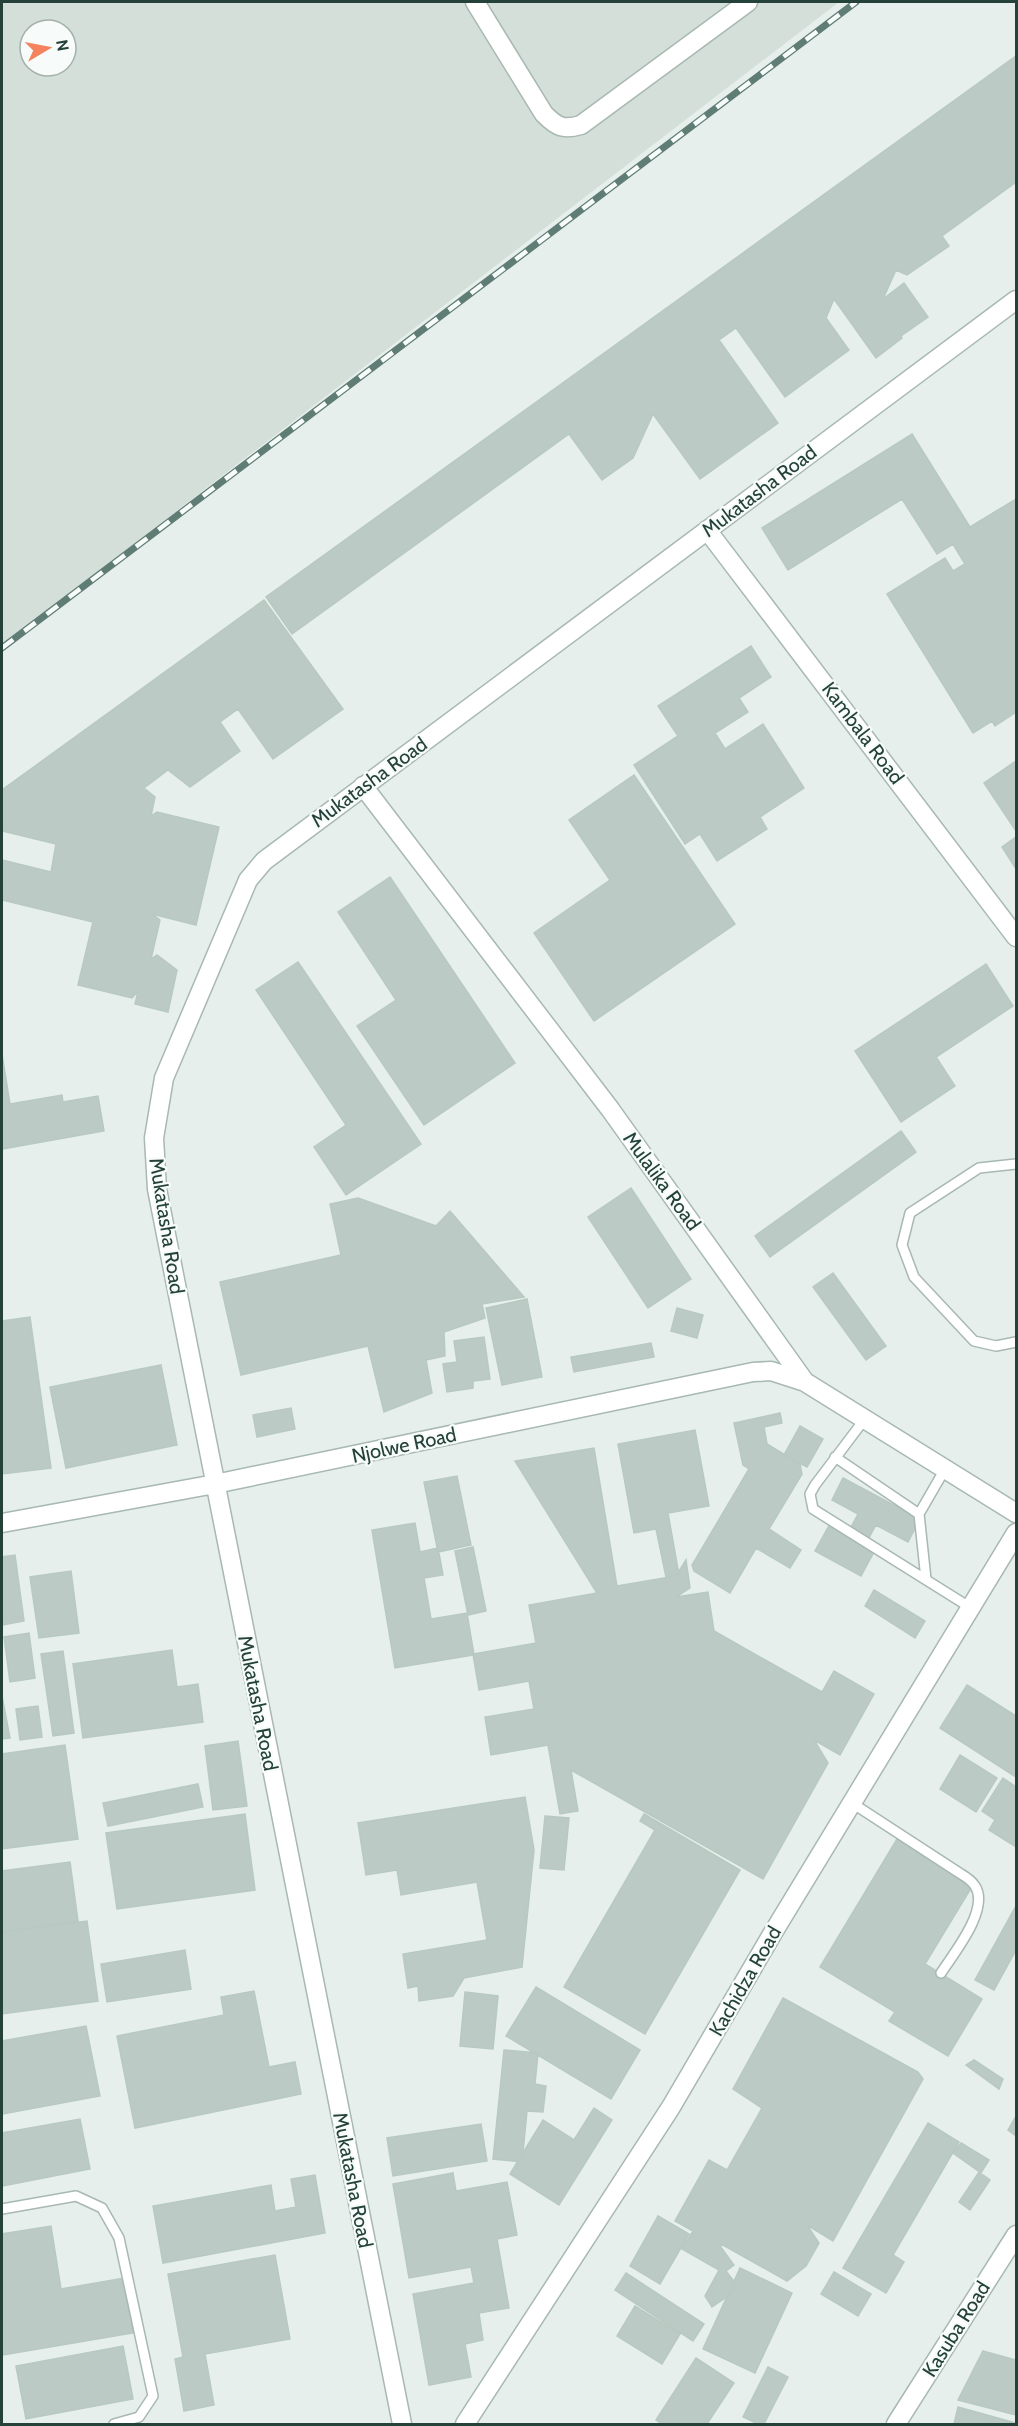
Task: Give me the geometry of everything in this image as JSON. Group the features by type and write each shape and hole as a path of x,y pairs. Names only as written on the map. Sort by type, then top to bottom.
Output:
{"street":[{"path":"475,2 544,114 555,125 566,129 581,125 748,2"},
{"name":"Mukatasha Road","path":"402,2424 157,1189 154,1138 164,1078 248,880 278,849 1017,300"},
{"name":"Kambala Road","path":"707,530 1017,937"},
{"name":"Mulalika Road","path":"363,786 610,1109 805,1382 1017,1513"},
{"name":"Njolwe Road","path":"2,1523 215,1485 753,1372 771,1371 805,1382"},
{"name":"Kachidza Road","path":"465,2424 671,2108 852,1803 1017,1533"},
{"name":"Kasuba Road","path":"896,2424 1017,2235"}],"lane":[{"path":"1017,1164 979,1168 910,1213 902,1245 914,1277 974,1341 996,1346 1017,1342"},
{"path":"864,1420 810,1494 813,1509 971,1608"},
{"path":"836,1457 919,1514"},
{"path":"926,1579 919,1514 945,1469"},
{"path":"852,1803 961,1874 975,1886 981,1902 976,1916 941,1973"},
{"path":"2,2209 76,2196 102,2208 119,2238 153,2396 139,2417 114,2424"}],"shaded area":[{"path":"2,2 839,2 2,645"}],"building":[{"path":"1016,56 1016,182 942,236 949,246 907,275 896,270 883,299 904,283 928,317 901,336 902,338 876,358 834,299 826,318 849,350 785,397 736,328 719,340 778,423 700,479 653,414 633,458 602,480 569,434 292,634 266,597"},
{"path":"912,434 970,527 1016,499 1016,712 995,726 992,721 973,733 887,594 945,558 953,571 965,564 953,544 937,554 902,499 788,570 762,528"},
{"path":"264,600 343,709 273,759 238,709 220,722 240,751 190,787 168,770 144,788 155,797 151,816 157,812 219,827 196,925 152,914 160,920 151,959 157,955 177,970 168,1012 135,1004 138,991 132,998 78,985 93,922 2,900 2,860 51,872 56,844 2,831 2,790"},
{"path":"751,646 771,677 739,698 748,712 715,733 725,749 763,724 804,788 760,817 767,829 717,861 700,834 685,844 634,765 678,736 658,706"},
{"path":"1016,761 1016,831 984,783"},
{"path":"634,775 735,924 594,1021 534,933 610,880 569,820"},
{"path":"1016,837 1016,869 1002,847"},
{"path":"390,877 515,1063 424,1125 357,1026 396,1000 338,912"},
{"path":"298,962 421,1144 346,1195 314,1147 346,1125 256,990"},
{"path":"986,964 1013,1006 936,1057 955,1086 901,1122 855,1051"},
{"path":"2,1054 10,1104 62,1095 63,1102 98,1096 104,1131 2,1149"},
{"path":"901,1131 916,1152 770,1257 755,1236"},
{"path":"631,1188 691,1279 648,1308 588,1217"},
{"path":"358,1198 436,1226 450,1211 524,1297 482,1304 485,1318 444,1332 445,1356 426,1360 432,1393 384,1412 368,1346 241,1375 220,1282 341,1255 330,1204"},
{"path":"833,1273 886,1346 866,1360 813,1287"},
{"path":"527,1299 542,1377 502,1385 486,1308"},
{"path":"677,1308 703,1315 697,1338 671,1331"},
{"path":"30,1317 51,1468 2,1474 2,1321"},
{"path":"484,1337 490,1379 473,1381 473,1388 447,1392 443,1364 457,1362 454,1341"},
{"path":"651,1343 654,1357 574,1372 571,1357"},
{"path":"161,1365 177,1445 66,1468 50,1387"},
{"path":"291,1408 295,1429 257,1437 253,1415"},
{"path":"780,1413 782,1423 764,1427 767,1444 800,1464 802,1474 769,1529 801,1550 790,1568 756,1548 730,1593 694,1571 692,1565 749,1469 743,1465 734,1423"},
{"path":"800,1426 823,1439 807,1467 784,1455"},
{"path":"695,1430 709,1506 668,1513 679,1575 666,1577 656,1529 634,1533 618,1444"},
{"path":"594,1448 617,1586 676,1576 686,1560 690,1588 676,1597 708,1592 714,1631 822,1692 834,1671 874,1694 840,1755 814,1740 828,1763 763,1879 571,1770 578,1811 560,1814 548,1745 491,1755 485,1717 534,1709 529,1681 479,1690 473,1654 536,1643 529,1605 597,1593 515,1461"},
{"path":"457,1476 471,1545 438,1552 424,1482"},
{"path":"843,1478 920,1519 908,1542 876,1525 865,1545 875,1550 861,1576 815,1551 831,1522 849,1531 858,1514 832,1500"},
{"path":"415,1523 420,1552 438,1548 443,1575 424,1578 431,1619 467,1613 474,1655 395,1668 372,1530"},
{"path":"473,1547 486,1611 468,1615 455,1551"},
{"path":"15,1555 24,1621 2,1625 2,1557"},
{"path":"71,1571 79,1633 39,1638 30,1577"},
{"path":"874,1590 925,1621 915,1638 865,1606"},
{"path":"29,1633 35,1678 10,1682 4,1637"},
{"path":"172,1650 177,1687 198,1684 203,1722 83,1738 73,1664"},
{"path":"63,1651 74,1733 53,1736 41,1654"},
{"path":"967,1685 1016,1716 1016,1777 940,1728"},
{"path":"2,1696 10,1738 2,1739"},
{"path":"38,1706 42,1737 20,1740 16,1709"},
{"path":"238,1741 247,1806 213,1810 205,1746"},
{"path":"65,1745 78,1839 2,1849 2,1754"},
{"path":"960,1755 997,1778 976,1812 940,1789"},
{"path":"1003,1778 1016,1787 1016,1847 989,1830 995,1820 982,1811"},
{"path":"198,1784 203,1807 108,1826 103,1803"},
{"path":"525,1797 534,1850 522,1967 464,1978 453,1996 419,2001 418,1986 408,1988 403,1954 487,1940 477,1882 401,1895 397,1870 366,1875 358,1823"},
{"path":"245,1814 255,1890 117,1909 106,1833"},
{"path":"644,1814 740,1870 645,2034 564,1987 655,1830 640,1821"},
{"path":"545,1816 569,1818 564,1870 540,1868"},
{"path":"900,1834 976,1880 925,1964 982,1999 948,2056 889,2021 895,2012 820,1967"},
{"path":"70,1862 78,1921 2,1932 2,1871"},
{"path":"1016,1906 1016,1950 994,1990 975,1980"},
{"path":"87,1921 98,2001 2,2014 2,1932"},
{"path":"185,1950 191,1989 107,2002 101,1964"},
{"path":"536,1987 640,2050 611,2099 506,2036"},
{"path":"254,1991 269,2067 295,2062 301,2094 135,2128 117,2036 224,2015 221,1997"},
{"path":"465,1992 498,1996 493,2049 460,2046"},
{"path":"783,1998 918,2072 923,2079 833,2241 807,2225 819,2243 806,2266 787,2281 723,2245 720,2246 734,2265 726,2271 736,2284 731,2294 712,2307 705,2296 719,2270 682,2249 693,2231 675,2221 709,2160 727,2170 762,2108 733,2089"},
{"path":"86,2026 100,2096 2,2114 2,2041"},
{"path":"504,2050 538,2053 535,2084 546,2086 543,2112 527,2111 522,2162 493,2159"},
{"path":"974,2060 1003,2079 999,2089 966,2065"},
{"path":"594,2108 612,2120 559,2205 510,2174 543,2120 574,2140"},
{"path":"1016,2116 1016,2136 1008,2130"},
{"path":"80,2119 90,2169 2,2186 2,2133"},
{"path":"928,2123 959,2142 893,2255 904,2262 886,2293 843,2268"},
{"path":"481,2124 487,2161 393,2176 387,2138"},
{"path":"961,2143 989,2160 981,2173 953,2153"},
{"path":"979,2172 990,2180 970,2210 959,2202"},
{"path":"453,2173 456,2191 507,2182 517,2235 497,2239 509,2308 479,2313 483,2340 465,2344 471,2377 429,2385 413,2294 474,2283 471,2267 409,2278 393,2184"},
{"path":"315,2175 325,2233 163,2263 153,2206 271,2185 275,2211 296,2207 291,2179"},
{"path":"658,2216 689,2234 660,2284 630,2266"},
{"path":"51,2226 61,2289 124,2278 133,2333 2,2355 2,2234"},
{"path":"275,2255 290,2339 205,2354 214,2405 184,2411 175,2359 183,2357 168,2274"},
{"path":"740,2268 792,2293 755,2373 703,2349"},
{"path":"834,2272 871,2294 858,2316 821,2294"},
{"path":"626,2273 704,2324 693,2341 615,2290"},
{"path":"635,2306 680,2334 662,2364 617,2336"},
{"path":"123,2346 133,2399 26,2419 16,2366"},
{"path":"983,2351 1016,2360 1016,2415 958,2400"},
{"path":"696,2358 734,2383 707,2424 662,2424 656,2420"},
{"path":"768,2367 788,2377 764,2424 758,2424 743,2417"},
{"path":"958,2407 1016,2423 1016,2424 954,2424"}],"railway":[{"path":"2,648 856,2"}]}
